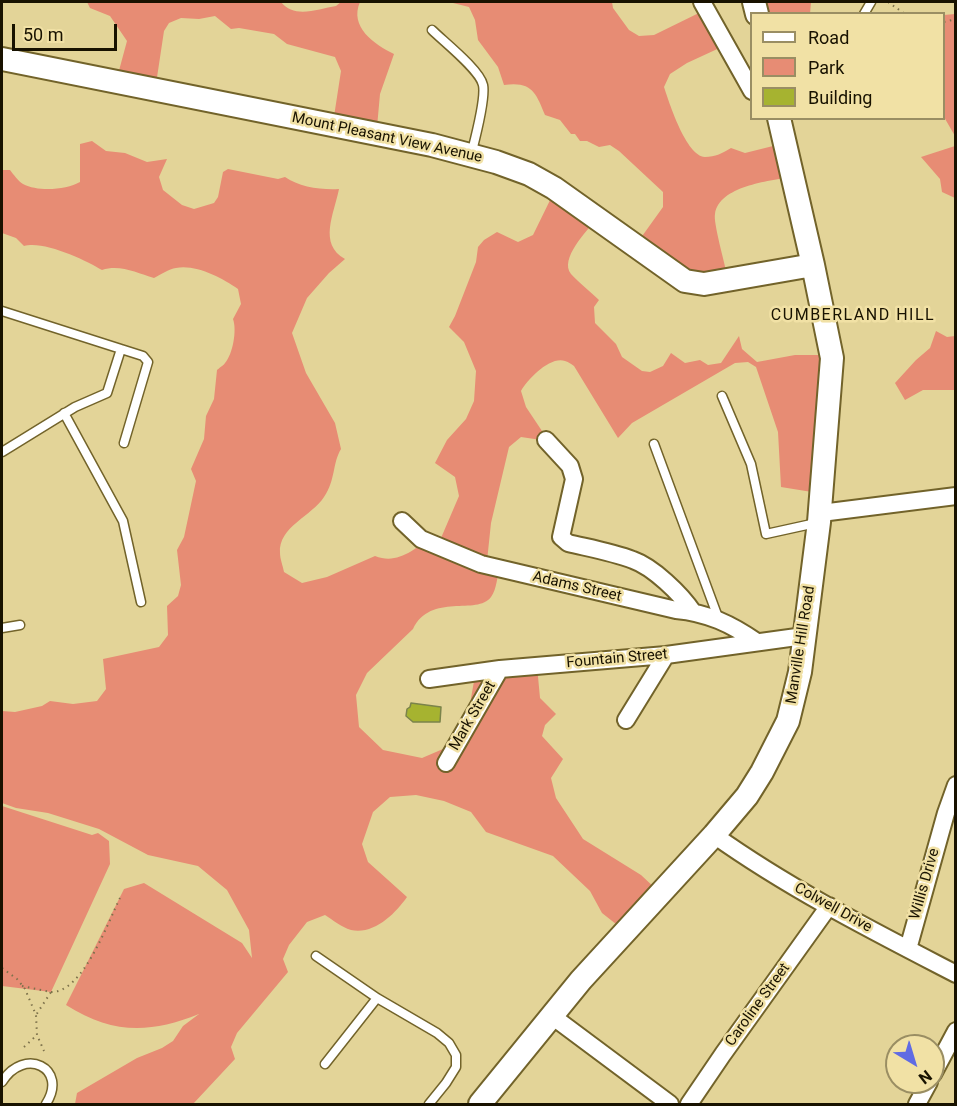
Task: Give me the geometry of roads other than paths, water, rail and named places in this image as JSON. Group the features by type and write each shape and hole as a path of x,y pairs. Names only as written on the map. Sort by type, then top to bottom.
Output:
{"main road":[{"name":"Mount Pleasant View Avenue","path":"2,59 432,145 471,155 529,174 554,188 685,281 704,284 813,265"},
{"name":"Manville Hill Road","path":"480,1104 611,947 714,836 747,796 788,721 800,672 820,517 832,358 780,120"}],"street":[{"path":"702,2 750,87"},
{"path":"546,440 570,466 574,479 561,537 568,543 634,560 659,576 687,603 693,612"},
{"path":"820,517 836,509 956,496"},
{"name":"Adams Street","path":"402,521 421,539 481,564 693,612 731,625 757,642"},
{"name":"Fountain Street","path":"429,679 500,669 666,655 804,636"},
{"path":"626,720 666,655"},
{"name":"Mark Street","path":"446,763 500,669"},
{"name":"Willis Drive","path":"908,949 955,787"},
{"name":"Colwell Drive","path":"714,836 829,906 956,974"},
{"name":"Caroline Street","path":"689,1104 829,906"},
{"path":"552,1016 670,1104"},
{"path":"945,1052 956,1031"}],"lane":[{"path":"432,30 473,68 483,84 480,114 471,155"},
{"path":"2,311 142,356 148,363 124,443"},
{"path":"2,452 64,413 107,393 121,349"},
{"path":"722,396 751,464 766,534 820,517"},
{"path":"64,413 123,521 141,602"},
{"path":"654,444 720,621"},
{"path":"2,627 20,625"},
{"path":"316,956 449,1043 456,1055 456,1067 429,1104"},
{"path":"325,1064 377,998"},
{"path":"2,1082 7,1073 19,1065 31,1063 41,1066 48,1072 52,1083 52,1094 46,1104"}],"district":[{"name":"CUMBERLAND HILL","path":"853,316"}]}
